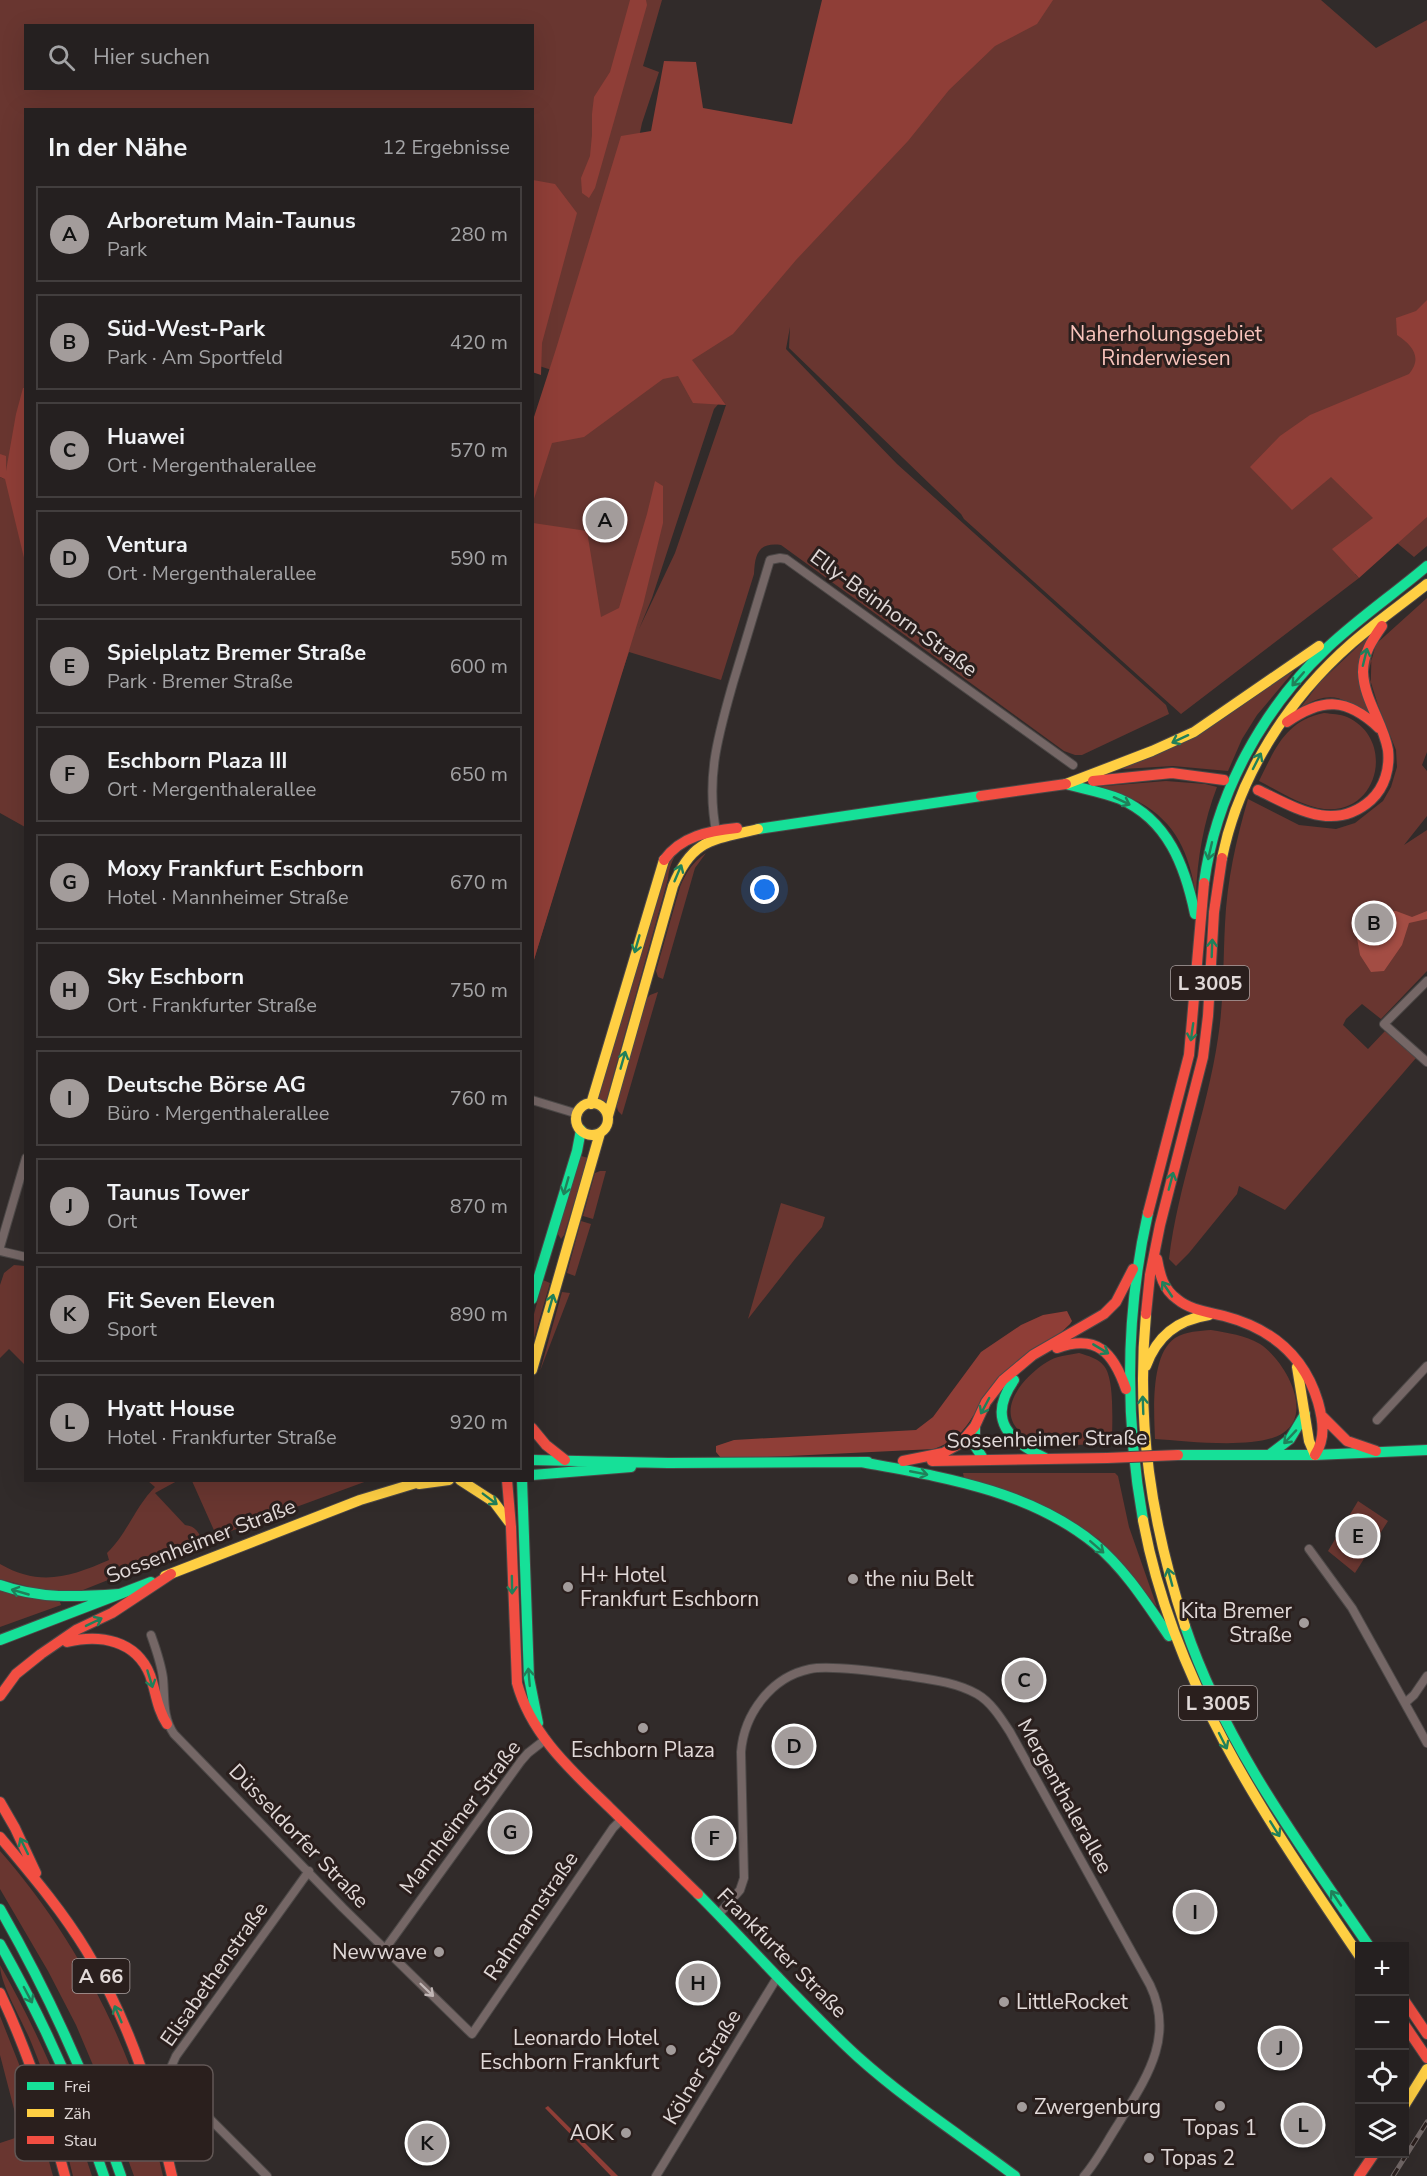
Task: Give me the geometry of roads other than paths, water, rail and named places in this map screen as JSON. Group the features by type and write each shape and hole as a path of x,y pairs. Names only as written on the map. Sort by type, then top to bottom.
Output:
{"main road":[{"name":"L 3005","path":"1355,1951 1276,1832 1238,1769 1202,1700 1180,1650 1162,1599 1146,1536 1135,1475 1129,1402 1132,1319 1139,1258 1189,1055 1205,874 1215,831 1228,793 1248,750 1272,711 1298,678 1324,650 1427,566"},
{"name":"L 3005","path":"1366,1942 1238,1742 1214,1696 1192,1645 1177,1604 1153,1506 1144,1429 1142,1381 1147,1303 1157,1238 1203,1058 1209,1000 1213,915 1223,853 1241,797 1273,733 1318,675 1351,645 1427,585"},
{"path":"1258,790 1318,816 1333,818 1356,812 1374,798 1385,778 1388,755 1383,732 1364,685 1364,657 1375,634 1394,611"},
{"path":"1066,784 1152,752 1194,732 1355,624"},
{"path":"1273,733 1302,710 1325,703 1354,709 1383,732"},
{"path":"591,1104 662,863 668,852 683,841 1066,784 1159,774 1186,774 1224,780"},
{"path":"1066,784 1128,802 1154,822 1168,837 1188,876 1199,932"},
{"path":"534,1363 600,1133 607,1125 642,992 678,873 684,860 693,850 717,835"},
{"path":"600,1133 588,1134 581,1130 577,1122 578,1114 583,1107 591,1104 600,1106 608,1116"},
{"path":"534,1292 577,1151 581,1130"},
{"path":"1157,1238 1158,1271 1166,1290 1172,1297 1192,1309 1234,1318 1255,1326 1274,1337 1292,1354 1309,1378 1321,1415 1323,1436 1315,1455"},
{"path":"547,1249 547,1266 553,1274 559,1277"},
{"path":"903,1461 930,1456 952,1449 961,1443 975,1426 990,1396 1014,1369 1110,1308 1123,1290 1139,1258"},
{"path":"1142,1381 1152,1351 1164,1334 1188,1320 1211,1314"},
{"path":"1047,1459 1014,1440 1003,1424 1001,1406 1004,1395 1008,1386 1027,1367 1052,1350 1071,1343 1081,1342 1099,1346 1113,1358 1118,1367 1129,1402"},
{"path":"1292,1354 1300,1379 1309,1442 1315,1455"},
{"path":"1269,1455 1290,1439 1305,1414"},
{"path":"1321,1415 1347,1441 1376,1451"},
{"path":"975,1426 975,1446 984,1460"},
{"path":"534,1430 565,1460"},
{"name":"Sossenheimer Straße","path":"534,1460 668,1463 861,1462 1178,1455 1315,1455 1427,1450"},
{"path":"861,1462 965,1483 1011,1497 1056,1518 1094,1544 1110,1559 1148,1605 1180,1650"},
{"name":"Sossenheimer Straße","path":"534,1475 668,1463"},
{"name":"Sossenheimer Straße","path":"0,1640 360,1500 422,1482"},
{"path":"463,1482 489,1497 499,1506 511,1527"},
{"name":"Frankfurter Straße","path":"507,1482 518,1691 524,1707 544,1736 563,1760 621,1820 827,2026 881,2076 1015,2176"},
{"name":"Frankfurter Straße","path":"522,1482 529,1678 533,1707 544,1736"},
{"path":"0,1696 16,1674 76,1630 112,1612 171,1574"},
{"path":"0,1585 20,1593 43,1597 69,1598 119,1594"},
{"path":"16,1674 66,1642 88,1637 107,1638 123,1644 144,1663 149,1672 160,1714 167,1724"},
{"path":"0,1802 27,1852 44,1893"},
{"name":"A 66","path":"0,1838 86,1950 106,1986 139,2065"},
{"name":"A 66","path":"0,1909 51,2000 81,2065"},
{"path":"0,1944 62,2065"},
{"path":"0,1993 13,2018 30,2065"},
{"path":"1409,2007 1427,2034"},
{"path":"1409,2031 1427,2058"},
{"path":"1406,2104 1427,2069"},
{"path":"1359,2176 1371,2158"},
{"path":"61,2161 65,2176"},
{"path":"98,2161 104,2176"},
{"name":"A 66","path":"116,2161 121,2176"},
{"name":"A 66","path":"169,2161 172,2176"},
{"path":"171,2161 176,2176"}],"street":[{"name":"Elly-Beinhorn-Straße","path":"717,835 712,776 717,741 770,560 780,558 786,559 1073,765"},
{"path":"1427,981 1384,1024 1427,1062"},
{"path":"534,1101 578,1114"},
{"path":"24,1165 0,1249 24,1256"},
{"path":"1377,1420 1427,1366"},
{"path":"1309,1549 1352,1608 1427,1743"},
{"path":"152,1635 163,1678 167,1724"},
{"name":"Mergenthalerallee","path":"718,1915 740,1890 744,1878 742,1736 756,1706 771,1690 796,1674 818,1668 882,1672 934,1680 978,1694 997,1713 1010,1732 1155,1997 1160,2023 1156,2055 1147,2075 1087,2174"},
{"path":"1405,1703 1414,1695 1427,1676"},
{"name":"Düsseldorfer Straße","path":"167,1724 188,1749 472,2034"},
{"name":"Mannheimer Straße","path":"385,1949 521,1761 544,1736"},
{"name":"Rahmannstraße","path":"472,2034 621,1820"},
{"name":"Elisabethenstraße","path":"172,2065 309,1871"},
{"name":"Kölner Straße","path":"656,2176 778,1976"},
{"name":"Elisabethenstraße","path":"213,2122 267,2176"}],"railway":[{"path":"1393,2176 1427,2122"}],"place":[{"name":"Arboretum Main-Taunus","path":"605,520"},
{"name":"Süd-West-Park","path":"1374,923"},
{"name":"Spielplatz Bremer Straße","path":"1358,1536"},
{"name":"the niu Belt","path":"853,1579"},
{"name":"H+ Hotel Frankfurt Eschborn","path":"568,1587"},
{"name":"Kita Bremer Straße","path":"1304,1623"},
{"name":"Huawei","path":"1024,1680"},
{"name":"Eschborn Plaza","path":"643,1728"},
{"name":"Ventura","path":"794,1746"},
{"name":"Moxy Frankfurt Eschborn","path":"510,1832"},
{"name":"Eschborn Plaza III","path":"714,1838"},
{"name":"Deutsche Börse AG","path":"1195,1912"},
{"name":"Newwave","path":"439,1952"},
{"name":"Sky Eschborn","path":"698,1983"},
{"name":"LittleRocket","path":"1004,2002"},
{"name":"Taunus Tower","path":"1280,2048"},
{"name":"Leonardo Hotel Eschborn Frankfurt","path":"671,2050"},
{"name":"Topas 1","path":"1220,2106"},
{"name":"Zwergenburg","path":"1022,2107"},
{"name":"Hyatt House","path":"1303,2125"},
{"name":"AOK","path":"626,2133"},
{"name":"Fit Seven Eleven","path":"427,2143"},
{"name":"Topas 2","path":"1149,2158"}],"park label":[{"name":"Naherholungsgebiet Rinderwiesen","path":"1166,346"}]}
